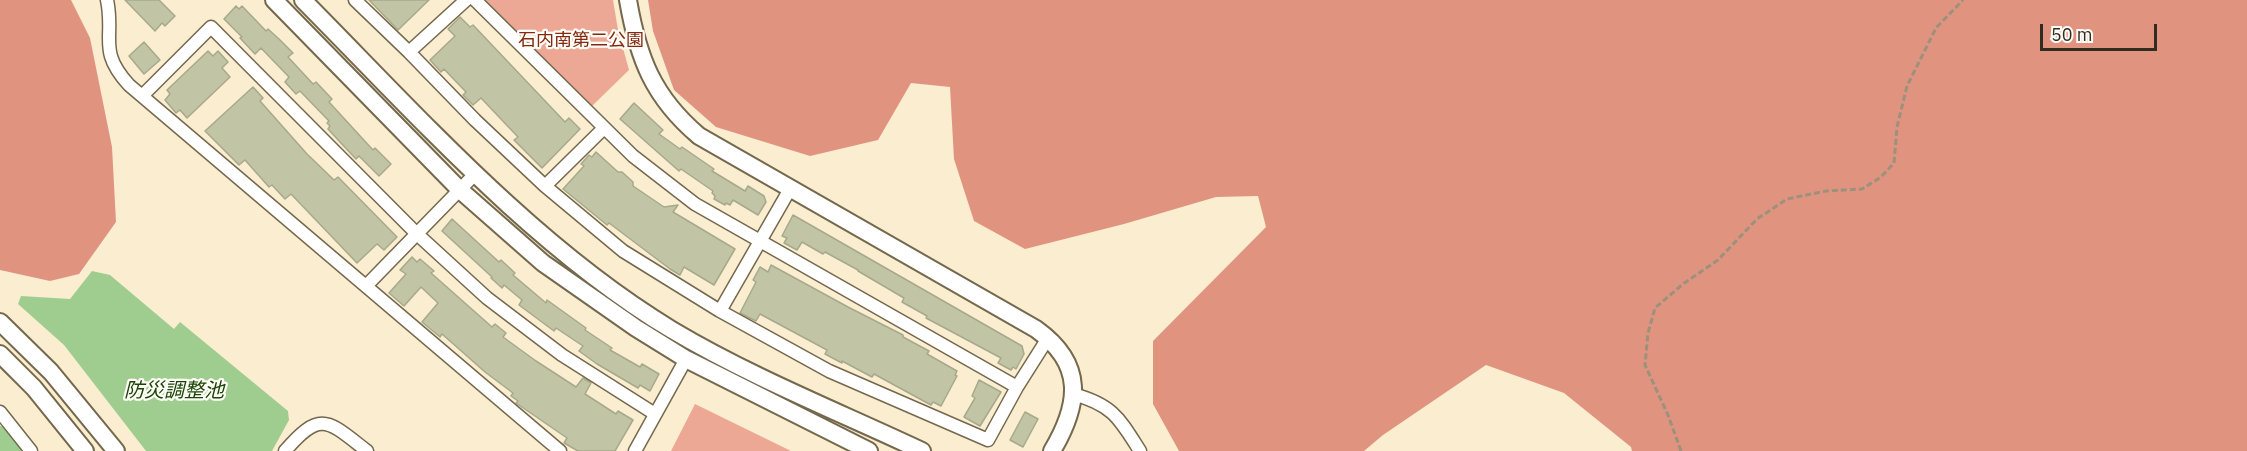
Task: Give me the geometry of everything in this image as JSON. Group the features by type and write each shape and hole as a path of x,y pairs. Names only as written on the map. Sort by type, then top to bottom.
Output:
{"street":[{"path":"107,0 108,48 119,74 560,451"},
{"path":"274,0 460,190 543,263 636,328 686,359 869,451"},
{"path":"303,0 476,173 602,282 673,330 787,388 922,451"},
{"path":"355,0 474,120 545,186 623,252 720,311 829,371 988,440 1017,387 1048,338"},
{"path":"409,52 466,0"},
{"path":"475,0 633,156 695,204 1017,387"},
{"path":"628,0 638,49 656,88 668,106 699,136 1048,338 1069,369 1073,394 1069,420 1052,451"},
{"path":"142,96 211,27 417,234 487,298 562,355 655,414"},
{"path":"545,186 604,128"},
{"path":"366,286 476,173"},
{"path":"720,311 790,189"},
{"path":"0,322 51,372 116,451"},
{"path":"0,354 34,388 86,451"},
{"path":"634,451 686,359"},
{"path":"1073,394 1102,404 1113,413 1140,451"},
{"path":"0,412 31,451"},
{"path":"285,451 301,433 313,425 326,424 338,429 367,451"}],"path":[{"path":"1681,451 1668,415 1645,366 1648,333 1655,308 1683,284 1719,260 1757,219 1787,200 1826,191 1862,189 1881,177 1894,163 1897,127 1906,86 1936,28 1963,0"}],"green space":[{"name":"石内南第二公園","path":"485,0 613,0 618,30 629,70 591,107"},
{"path":"695,404 791,451 671,451"}],"shaded area":[{"path":"0,0 71,0 90,38 112,147 116,222 79,274 50,281 0,270"},
{"path":"648,0 2247,0 2247,451 1632,451 1631,447 1564,393 1486,365 1383,435 1364,451 1179,451 1153,404 1153,341 1266,227 1258,196 1216,197 1124,224 1025,249 974,221 954,159 950,87 911,83 878,140 810,156 716,127 674,90 653,31"}],"water":[{"name":"防災調整池","path":"92,271 110,275 174,329 180,322 288,411 289,420 272,451 146,451 64,345 18,304 21,296 70,299"}],"building":[{"path":"125,0 159,0 175,16 165,26 162,23 155,31"},
{"path":"369,0 429,0 398,30"},
{"path":"236,6 239,9 242,6 266,31 268,29 293,53 288,57 313,84 316,82 332,99 329,102 373,150 375,148 391,164 379,176 359,156 356,159 328,129 329,121 300,91 296,94 285,82 289,77 261,48 255,54 224,19"},
{"path":"460,17 470,27 473,25 565,122 569,118 580,129 542,168 514,140 518,137 481,98 473,105 463,95 466,92 444,69 441,72 430,60 455,36 448,29"},
{"path":"144,42 160,60 144,74 129,56"},
{"path":"208,51 213,56 218,51 228,62 222,68 230,77 187,118 180,110 176,113 165,100 170,94 167,90"},
{"path":"253,87 263,98 260,101 307,154 334,180 338,177 397,237 384,250 377,244 357,263 291,194 285,199 272,185 269,187 245,160 239,165 205,131"},
{"path":"634,103 663,130 659,134 680,149 682,147 714,169 712,171 745,191 748,186 764,196 766,202 758,215 733,200 730,205 726,203 725,205 714,199 713,191 681,169 679,171 620,119"},
{"path":"596,152 633,182 633,186 664,207 678,205 673,212 735,249 714,285 684,267 680,275 670,269 609,223 607,225 563,189 584,166 581,164 589,155 592,157"},
{"path":"793,215 1022,346 1024,354 1016,369 1013,367 1011,370 998,363 1001,358 926,318 927,316 902,302 904,298 825,252 823,254 802,242 797,250 784,243 787,238 782,236"},
{"path":"452,219 499,262 501,260 515,273 513,275 546,303 547,300 586,328 585,330 612,348 610,350 640,367 642,364 659,374 650,391 640,385 638,388 597,364 579,351 583,346 556,328 554,331 519,305 522,300 504,285 502,288 442,231"},
{"path":"412,257 417,262 420,259 434,271 431,273 492,327 495,324 506,333 503,337 576,387 583,378 591,383 585,394 616,414 618,411 633,420 615,451 578,451 564,443 567,438 516,403 518,401 511,396 513,393 442,334 440,337 422,322 438,303 421,287 404,306 389,293 406,274 400,270"},
{"path":"771,265 903,335 929,351 927,354 957,371 955,375 957,376 941,406 933,402 931,405 874,374 872,377 842,361 842,363 825,354 827,350 760,314 756,321 740,313 756,282 753,280 760,267 768,272"},
{"path":"979,380 1001,392 980,426 964,417 975,398 972,396"},
{"path":"1025,412 1038,419 1023,447 1010,440"}],"waterway":[{"path":"0,440 8,451"}]}
